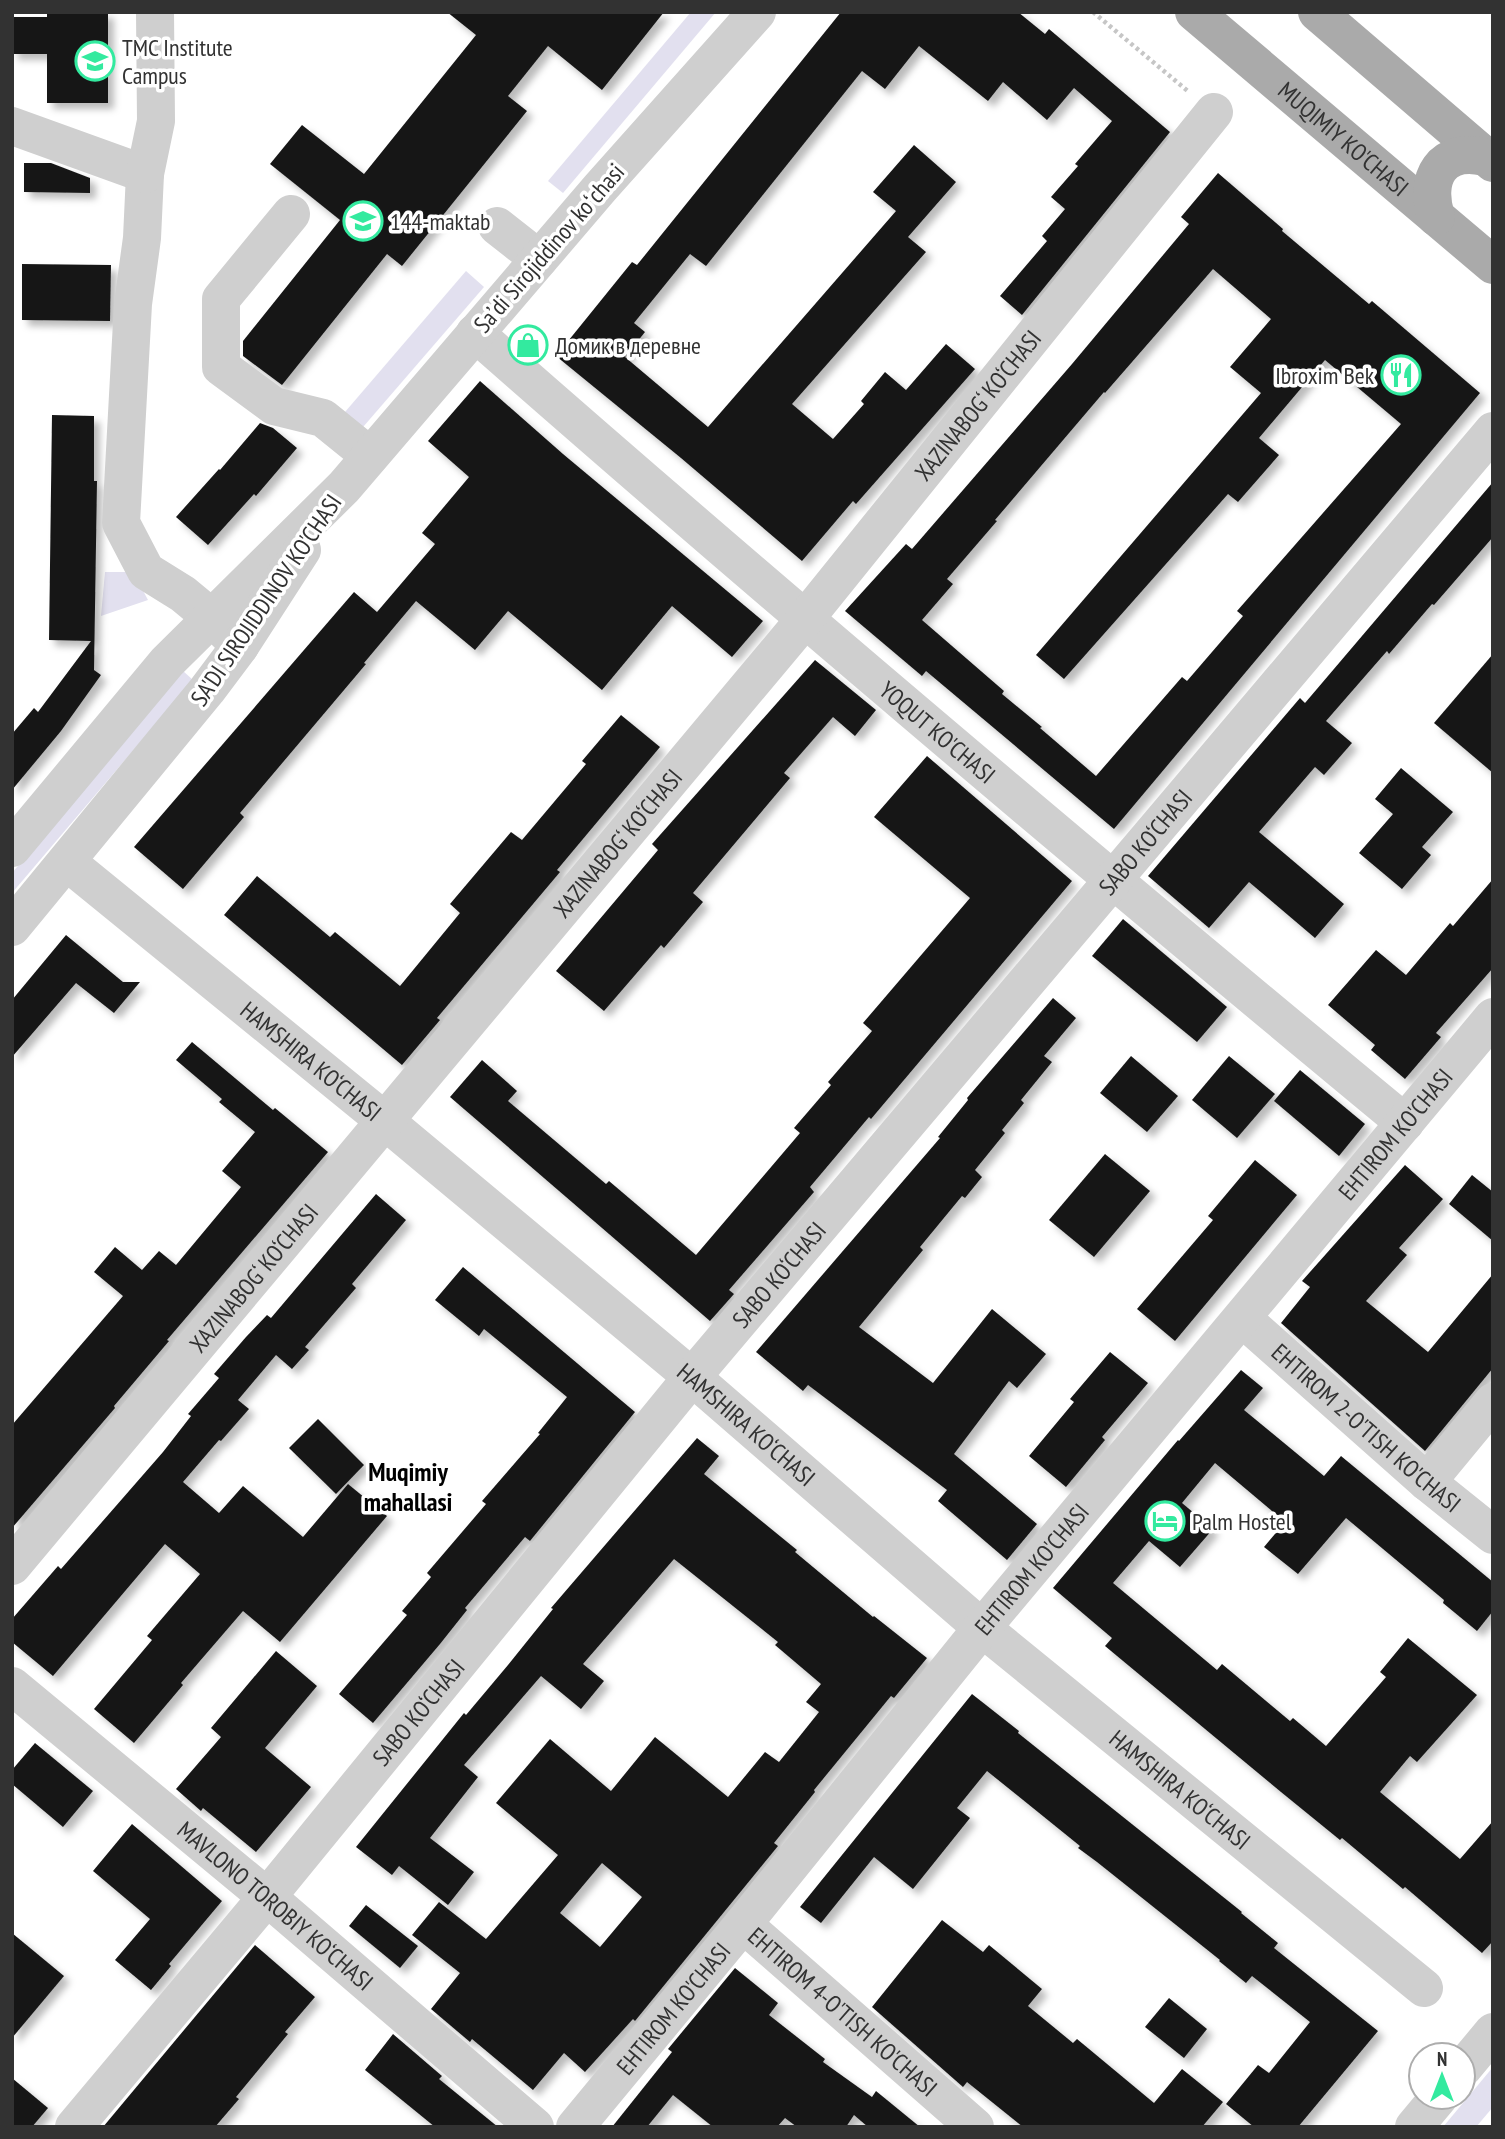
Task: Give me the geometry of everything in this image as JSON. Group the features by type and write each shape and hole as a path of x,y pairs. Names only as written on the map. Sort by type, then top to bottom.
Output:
{"main road":[{"name":"MUQIMIY KO'CHASI","path":"1194,12 1493,265"},
{"path":"1317,12 1489,160"},
{"path":"1436,217 1430,191 1439,168 1460,155 1472,154 1489,160"}],"street":[{"path":"155,12 156,121 145,174 142,238 133,304 121,523 146,571 183,594 240,646"},
{"name":"Saʼdi Sirojiddinov koʻchasi","path":"344,487 539,258 757,12"},
{"name":"XAZINABOG‘ KO‘CHASI","path":"12,1566 805,619 1214,112"},
{"path":"12,126 145,174"},
{"path":"291,214 221,299 221,367 274,406 323,418 370,456"},
{"path":"497,226 539,258"},
{"name":"YOQUT KO'CHASI","path":"475,333 1111,880 1405,1123"},
{"name":"SABO KO‘CHASI","path":"74,2127 267,1898 692,1377 1493,431"},
{"name":"SA'DI SIROJIDDINOV KO'CHASI","path":"12,848 167,662 344,487"},
{"name":"SA'DI SIROJIDDINOV KO'CHASI","path":"12,928 240,646 344,487"},
{"name":"HAMSHIRA KO‘CHASI","path":"67,862 385,1121 692,1377 982,1628 1424,1988"},
{"name":"EHTIROM KO'CHASI","path":"575,2127 982,1628 1493,1017"},
{"name":"EHTIROM 2-O'TISH KO'CHASI","path":"1242,1318 1427,1482 1493,1535"},
{"path":"1427,1482 1493,1402"},
{"name":"MAVLONO TOROBIY KO‘CHASI","path":"12,1686 267,1898 535,2127"},
{"name":"EHTIROM 4-O'TISH KO'CHASI","path":"743,1924 975,2127"},
{"path":"1477,2051 1493,2032"},
{"path":"1414,2127 1427,2111"}],"path":[{"path":"1093,12 1214,112"}],"shaded area":[{"path":"691,12 716,12 563,193 548,181"},
{"path":"466,271 484,287 357,434 339,419"},
{"path":"105,572 133,572 148,600 101,616"},
{"path":"183,671 193,680 12,893 12,873"},
{"path":"1493,2067 1493,2107 1476,2127 1443,2127 1456,2111 1477,2111 1477,2086"}],"building":[{"path":"47,12 108,12 108,103 47,103 47,54 12,54 12,17 47,17"},
{"path":"447,12 664,12 602,90 548,46 508,96 527,111 402,266 387,254 282,385 243,356 243,341 340,220 270,164 302,125 364,174 476,35"},
{"path":"841,12 1018,12 1045,34 1049,29 1170,132 1022,315 1000,296 1047,241 1042,236 1065,209 1051,197 1112,121 1074,88 1047,120 1003,82 988,101 919,46 885,89 862,71 706,266 690,254 634,323 645,332 625,357 708,427 896,211 873,192 914,145 956,182 908,237 926,252 792,404 833,439 864,404 861,401 885,372 906,390 946,344 975,369 856,504 853,501 802,561 556,356 632,262 637,265"},
{"path":"24,163 51,163 90,178 90,193 24,192"},
{"path":"1218,173 1283,229 1282,231 1369,304 1372,301 1480,393 1114,829 926,671 922,676 845,611 906,544 912,549 1072,364 1189,224 1181,217","holes":["1213,269 1271,319 1230,367 1261,393 1036,655 1064,679 1228,494 1238,502 1279,455 1259,438 1325,360 1401,424 1237,611 1243,616 1187,681 1182,677 1096,776 922,620 953,584 947,579 997,521 995,520"]},
{"path":"22,264 111,265 110,321 22,320"},
{"path":"480,381 763,621 732,657 672,606 602,690 508,611 475,650 416,601 240,813 244,817 183,889 134,847 354,592 377,612 435,544 422,533 469,477 428,441"},
{"path":"52,415 94,416 94,481 97,481 94,670 101,675 61,731 12,790 12,734 34,708 38,712 91,641 49,640"},
{"path":"260,423 273,428 297,448 256,496 254,494 208,545 176,517"},
{"path":"1493,482 1493,537 1326,721 1352,743 1324,775 1315,767 1259,832 1344,904 1315,938 1249,882 1209,928 1148,876 1300,698 1305,703"},
{"path":"1493,654 1493,773 1434,723"},
{"path":"815,660 876,710 855,736 833,717 784,773 790,778 693,893 703,902 664,948 661,945 604,1011 556,971 658,850 652,844"},
{"path":"621,715 660,747 557,870 560,872 437,1018 440,1020 402,1065 224,915 257,876 330,937 335,932 400,986 460,913 450,904 511,832 522,840 586,764 582,761"},
{"path":"927,756 1072,881 871,1119 869,1117 810,1187 814,1192 729,1290 734,1294 710,1321 450,1097 482,1060 517,1091 508,1101 606,1184 609,1181 696,1255 800,1133 794,1128 831,1085 828,1082 872,1031 863,1023 970,898 874,817"},
{"path":"1401,768 1453,812 1422,847 1431,855 1402,889 1359,853 1393,814 1375,799"},
{"path":"1493,879 1493,968 1436,1033 1441,1037 1405,1079 1371,1050 1375,1045 1328,1005 1376,950 1406,975 1450,923 1453,926"},
{"path":"1123,919 1227,1007 1197,1042 1092,956"},
{"path":"66,935 123,982 140,982 114,1013 76,983 12,1057 12,1000"},
{"path":"1053,998 1076,1018 1044,1056 1052,1062 1021,1100 1024,1103 1002,1130 1005,1133 975,1170 982,1177 965,1198 962,1196 920,1247 923,1250 859,1327 933,1383 992,1309 1046,1354 1017,1388 1009,1381 954,1454 1037,1524 1007,1560 938,1501 947,1490 808,1385 803,1391 756,1352 940,1138 938,1137 967,1098"},
{"path":"192,1042 328,1152 167,1340 169,1341 115,1408 12,1528 12,1425 123,1296 94,1272 115,1247 142,1270 159,1251 176,1265 241,1187 222,1171 255,1132 219,1102 222,1099 176,1060"},
{"path":"1131,1056 1178,1096 1147,1132 1100,1093"},
{"path":"1229,1056 1275,1094 1237,1138 1192,1100"},
{"path":"1300,1070 1365,1124 1339,1156 1274,1101"},
{"path":"1105,1154 1150,1191 1094,1257 1049,1220"},
{"path":"1255,1160 1297,1195 1175,1341 1137,1309 1213,1220 1208,1216"},
{"path":"1405,1165 1443,1199 1399,1248 1407,1255 1366,1301 1428,1352 1493,1274 1493,1368 1425,1451 1281,1323 1310,1287 1302,1281"},
{"path":"1472,1175 1493,1192 1493,1241 1449,1204"},
{"path":"376,1194 406,1220 352,1284 356,1288 305,1347 309,1350 292,1369 276,1355 238,1400 249,1409 183,1482 219,1513 243,1486 303,1537 348,1484 387,1516 280,1642 243,1611 134,1743 94,1709 152,1640 147,1636 200,1574 165,1544 53,1676 12,1642 12,1619 58,1566 61,1569 163,1452 191,1416 188,1414 219,1378 214,1374 267,1315 271,1318"},
{"path":"463,1267 635,1412 530,1541 525,1537 465,1608 467,1610 440,1644 373,1723 339,1694 407,1615 402,1611 431,1577 427,1573 486,1504 482,1501 540,1434 538,1433 567,1397 484,1329 479,1336 435,1300"},
{"path":"1110,1352 1148,1383 1102,1437 1105,1440 1066,1487 1029,1456 1074,1402 1070,1399"},
{"path":"1241,1370 1263,1388 1244,1410 1324,1476 1341,1456 1493,1582 1493,1611 1477,1631 1346,1518 1298,1574 1264,1547 1285,1522 1215,1463 1182,1503 1213,1529 1180,1567 1149,1541 1113,1583 1217,1670 1222,1664 1290,1721 1293,1718 1326,1746 1386,1677 1380,1672 1408,1638 1477,1695 1417,1762 1410,1756 1380,1792 1460,1859 1493,1821 1493,1941 1482,1953 1405,1887 1403,1889 1342,1838 1340,1840 1105,1646 1112,1638 1053,1588"},
{"path":"318,1419 364,1465 336,1494 289,1448"},
{"path":"697,1438 719,1456 704,1474 873,1617 927,1658 894,1698 891,1696 814,1790 774,1843 778,1846 635,2021 633,2019 585,2072 564,2053 533,2090 431,2009 460,1973 412,1935 439,1902 486,1939 558,1855 496,1803 550,1739 611,1791 655,1737 728,1797 765,1752 779,1762 819,1712 806,1702 821,1684 775,1645 778,1642 674,1559 583,1664 604,1681 581,1709 541,1676 464,1765 478,1777 430,1838 474,1872 448,1905 399,1866 392,1875 356,1847 464,1713 466,1715 508,1665 553,1609 551,1608","holes":["602,1863 642,1897 600,1947 560,1913"]},
{"path":"276,1651 317,1686 265,1748 311,1787 256,1852 176,1789 221,1737 211,1728"},
{"path":"972,1694 1242,1912 1278,1943 1274,1948 1378,2031 1298,2127 1254,2127 1226,2104 1258,2065 1269,2073 1310,2022 1252,1976 1246,1983 987,1771 957,1808 970,1818 913,1889 874,1857 821,1923 800,1907"},
{"path":"35,1743 93,1791 63,1827 12,1784 12,1770"},
{"path":"132,1824 222,1901 169,1964 171,1966 151,1990 115,1960 150,1919 93,1871"},
{"path":"366,1905 418,1946 400,1968 349,1926"},
{"path":"942,1920 983,1952 989,1945 1042,1989 1028,2006 1073,2043 1077,2039 1154,2103 1182,2069 1223,2102 1202,2127 1023,2127 967,2082 963,2087 872,2007"},
{"path":"12,1933 64,1976 12,2038"},
{"path":"255,1945 315,1997 236,2097 239,2099 215,2127 103,2127"},
{"path":"735,1968 778,2003 769,2015 825,2059 823,2062 872,2097 876,2091 920,2127 868,2127 854,2115 846,2127 797,2127 785,2118 777,2127 713,2127 673,2095 647,2127 612,2127 672,2052 668,2049"},
{"path":"1169,1998 1207,2029 1184,2058 1145,2027"},
{"path":"393,2034 442,2076 439,2079 498,2127 435,2127 365,2070"},
{"path":"12,2078 48,2108 32,2127 12,2127"}],"place":[{"name":"TMC Institute Campus","path":"95,61"},
{"name":"144-maktab","path":"363,221"},
{"name":"Домик в деревне","path":"528,345"},
{"name":"Ibroxim Bek","path":"1401,375"},
{"name":"Palm Hostel","path":"1165,1521"}],"district":[{"name":"Muqimiy mahallasi","path":"408,1486"}]}
